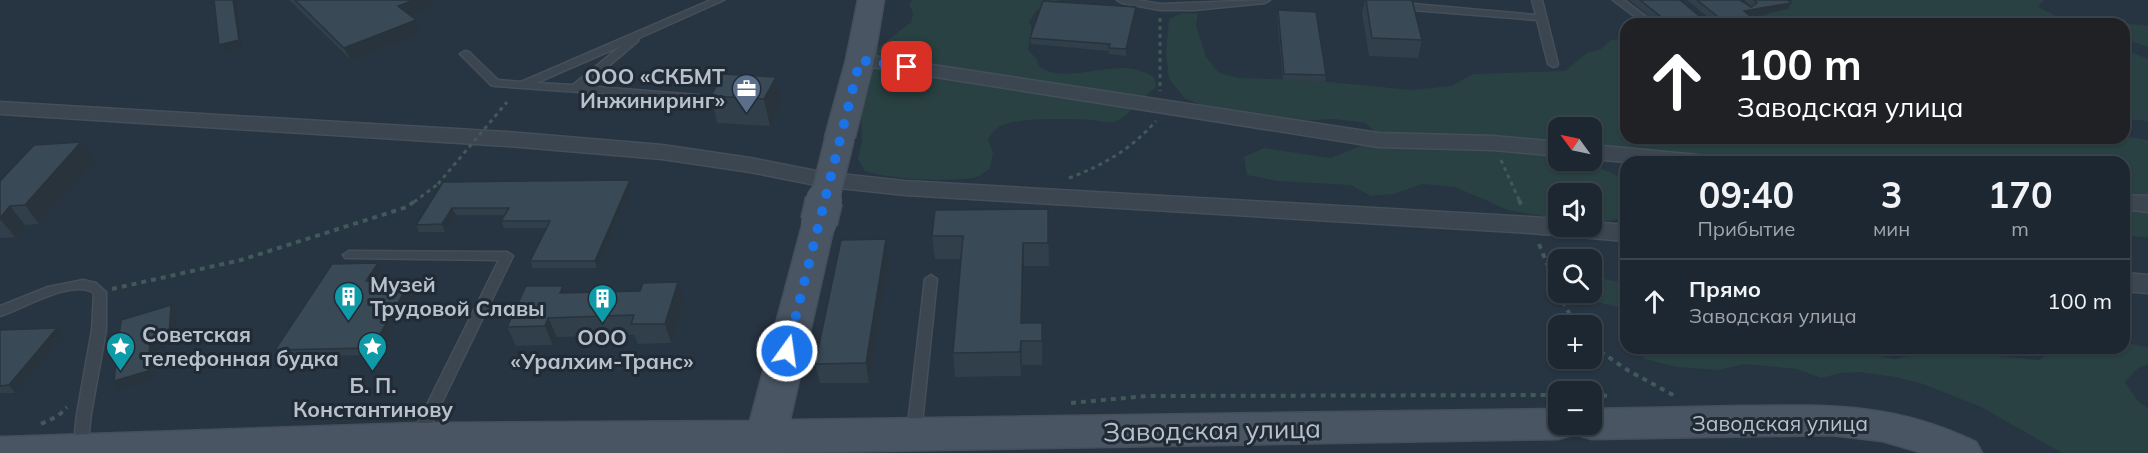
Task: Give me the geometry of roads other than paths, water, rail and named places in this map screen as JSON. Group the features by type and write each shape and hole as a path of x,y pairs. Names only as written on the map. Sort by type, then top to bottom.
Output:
{"main road":[{"path":"766,436 874,1"},
{"name":"Заводская улица","path":"1602,424 1831,420 1869,422 1904,429 1938,440 1962,453"},
{"name":"Заводская улица","path":"2,453 417,439 913,435 1548,424"}],"street":[{"path":"860,60 1378,140 1493,143 1548,148"},
{"path":"0,108 642,150 750,165 821,179 905,188 1507,223 1620,232"},
{"path":"1602,153 1634,156"},
{"path":"2130,202 2148,204"},
{"path":"1552,239 1620,245"},
{"path":"2130,272 2148,273"},
{"path":"2130,282 2148,284"}],"lane":[{"path":"519,86 719,0"},
{"path":"1122,0 1160,7 1265,0"},
{"path":"1537,0 1553,64"},
{"path":"1618,0 1643,18"},
{"path":"1413,7 1542,18"},
{"path":"574,90 645,31"},
{"path":"465,54 495,83 706,98"},
{"path":"349,255 507,256 417,439"},
{"path":"913,435 932,279"},
{"path":"0,311 36,296 83,284 94,286 100,292 99,330 80,451"}],"place":[{"name":"ООО «СКБМТ Инжиниринг»","path":"746,114"},
{"name":"Музей Трудовой Славы","path":"349,322"},
{"name":"ООО «Уралхим-Транс»","path":"602,324"},
{"name":"Советская телефонная будка","path":"121,372"},
{"name":"Б. П. Константинову","path":"373,372"}]}
